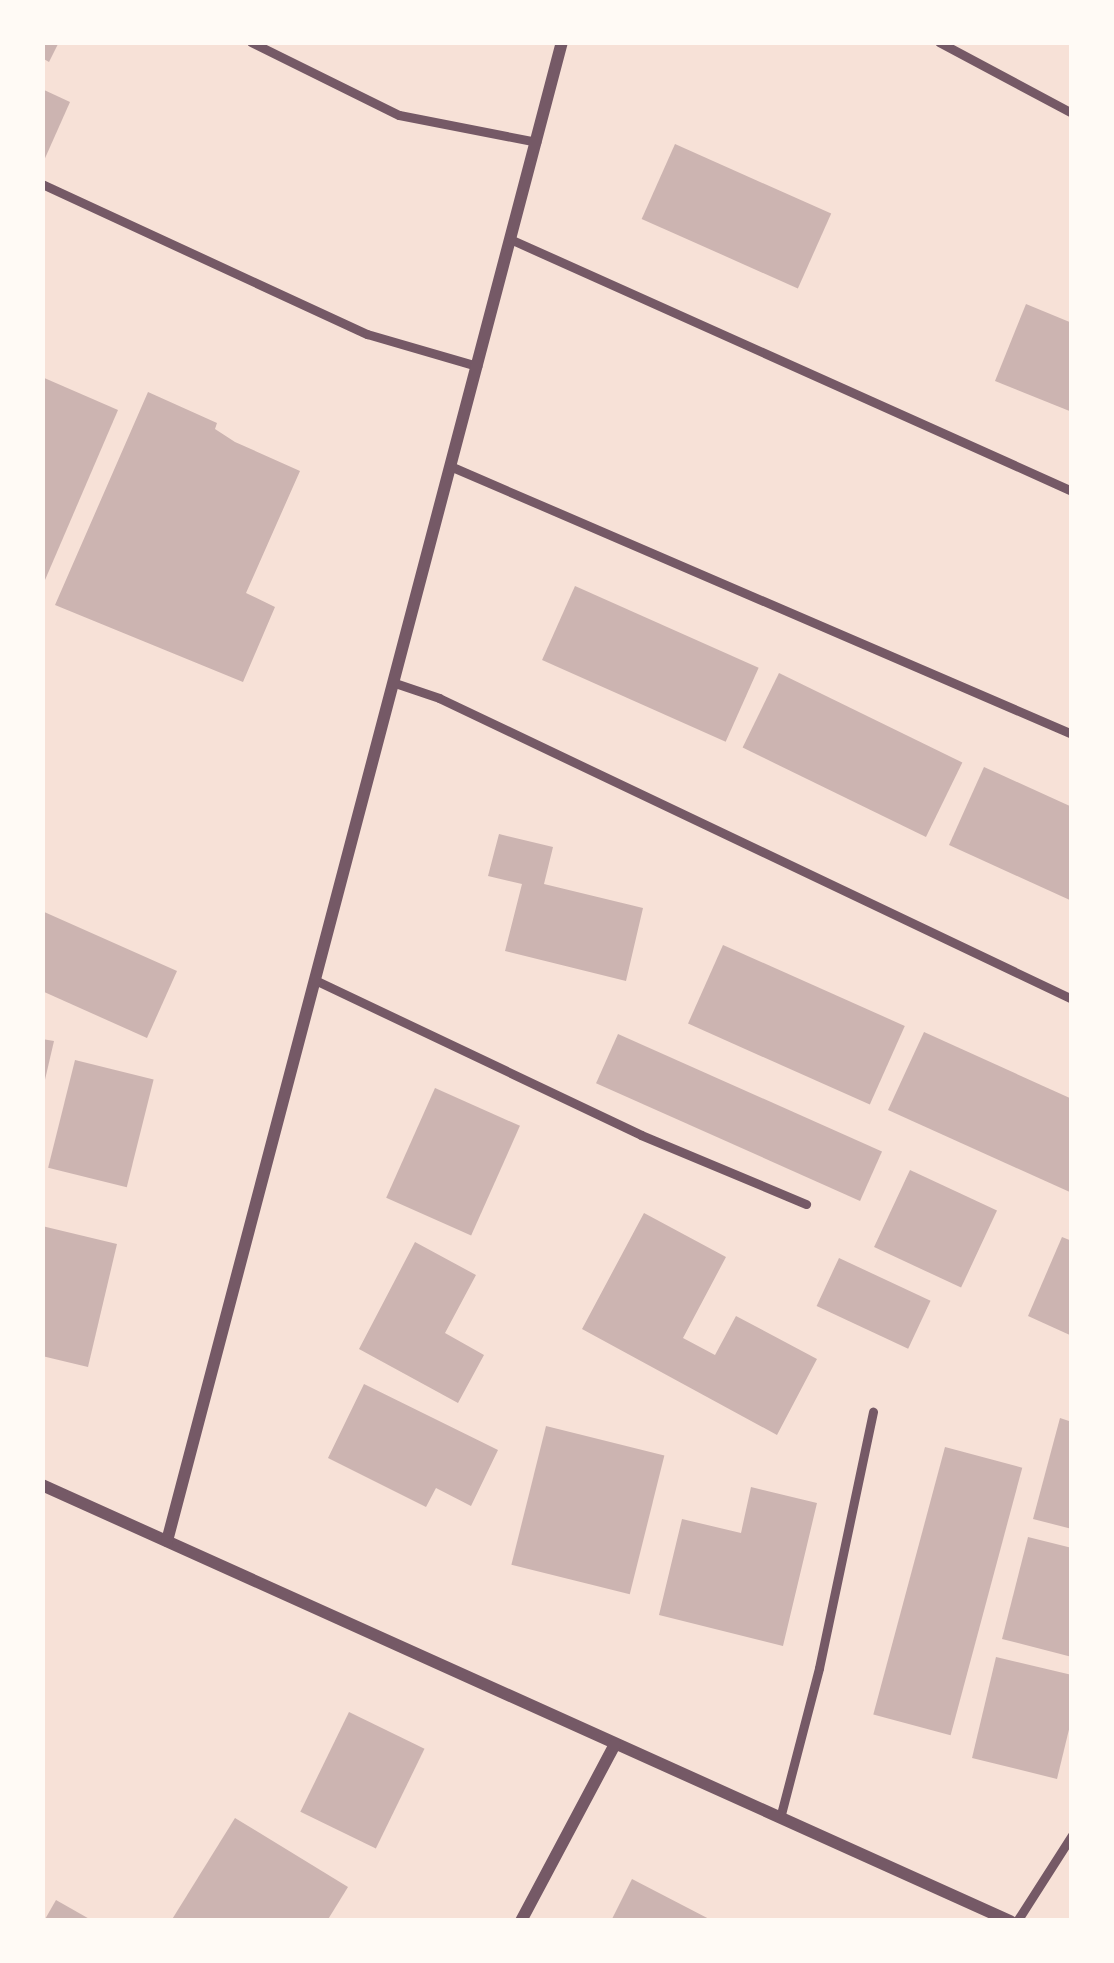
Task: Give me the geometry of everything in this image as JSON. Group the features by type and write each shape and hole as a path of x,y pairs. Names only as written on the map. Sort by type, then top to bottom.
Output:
{"street":[{"path":"167,1541 562,42"},
{"path":"42,1485 1014,1921"},
{"path":"521,1921 615,1744"}],"lane":[{"path":"251,42 399,115 536,142"},
{"path":"940,42 1072,113"},
{"path":"42,184 367,334 477,366"},
{"path":"510,238 1072,491"},
{"path":"450,466 1072,734"},
{"path":"390,681 439,698 1072,999"},
{"path":"314,980 641,1136 806,1204"},
{"path":"780,1817 819,1668 873,1412"},
{"path":"1014,1921 1072,1835"}],"building":[{"path":"42,42 59,42 49,62 42,58"},
{"path":"42,89 70,102 42,165"},
{"path":"675,144 831,214 798,288 642,219"},
{"path":"1026,304 1072,323 1072,412 995,381"},
{"path":"42,377 118,410 42,587"},
{"path":"148,392 217,423 215,429 235,442 300,471 246,593 275,607 243,682 55,605"},
{"path":"575,586 759,668 726,742 542,660"},
{"path":"779,673 962,762 926,837 743,748"},
{"path":"984,767 1072,807 1072,901 949,845"},
{"path":"499,834 553,847 544,884 643,908 626,981 505,951 522,884 488,876"},
{"path":"42,911 177,971 147,1038 42,991"},
{"path":"723,945 905,1026 870,1105 688,1024"},
{"path":"924,1032 1072,1099 1072,1193 888,1110"},
{"path":"618,1034 882,1152 860,1201 596,1083"},
{"path":"42,1039 54,1041 44,1084 42,1083"},
{"path":"75,1060 154,1080 127,1187 48,1168"},
{"path":"435,1088 520,1126 471,1235 386,1198"},
{"path":"910,1170 997,1211 961,1288 874,1247"},
{"path":"644,1213 726,1257 683,1338 715,1355 736,1316 817,1359 777,1435 582,1329"},
{"path":"42,1226 117,1244 88,1367 42,1356"},
{"path":"1062,1237 1072,1241 1072,1336 1028,1316"},
{"path":"415,1242 476,1275 445,1333 484,1355 458,1403 359,1349"},
{"path":"839,1258 931,1301 908,1349 817,1306"},
{"path":"364,1384 498,1450 471,1506 436,1488 426,1507 328,1458"},
{"path":"1060,1418 1072,1422 1072,1529 1033,1519"},
{"path":"546,1426 664,1456 630,1594 511,1565"},
{"path":"945,1447 1022,1468 951,1735 873,1715"},
{"path":"751,1487 817,1503 783,1646 659,1615 682,1519 741,1533"},
{"path":"1028,1537 1072,1548 1072,1657 1002,1639"},
{"path":"996,1657 1072,1675 1072,1717 1057,1779 972,1758"},
{"path":"349,1712 424,1749 376,1849 300,1812"},
{"path":"235,1818 348,1887 327,1921 171,1921"},
{"path":"632,1879 713,1921 611,1921"},
{"path":"56,1900 93,1921 44,1921"}]}
